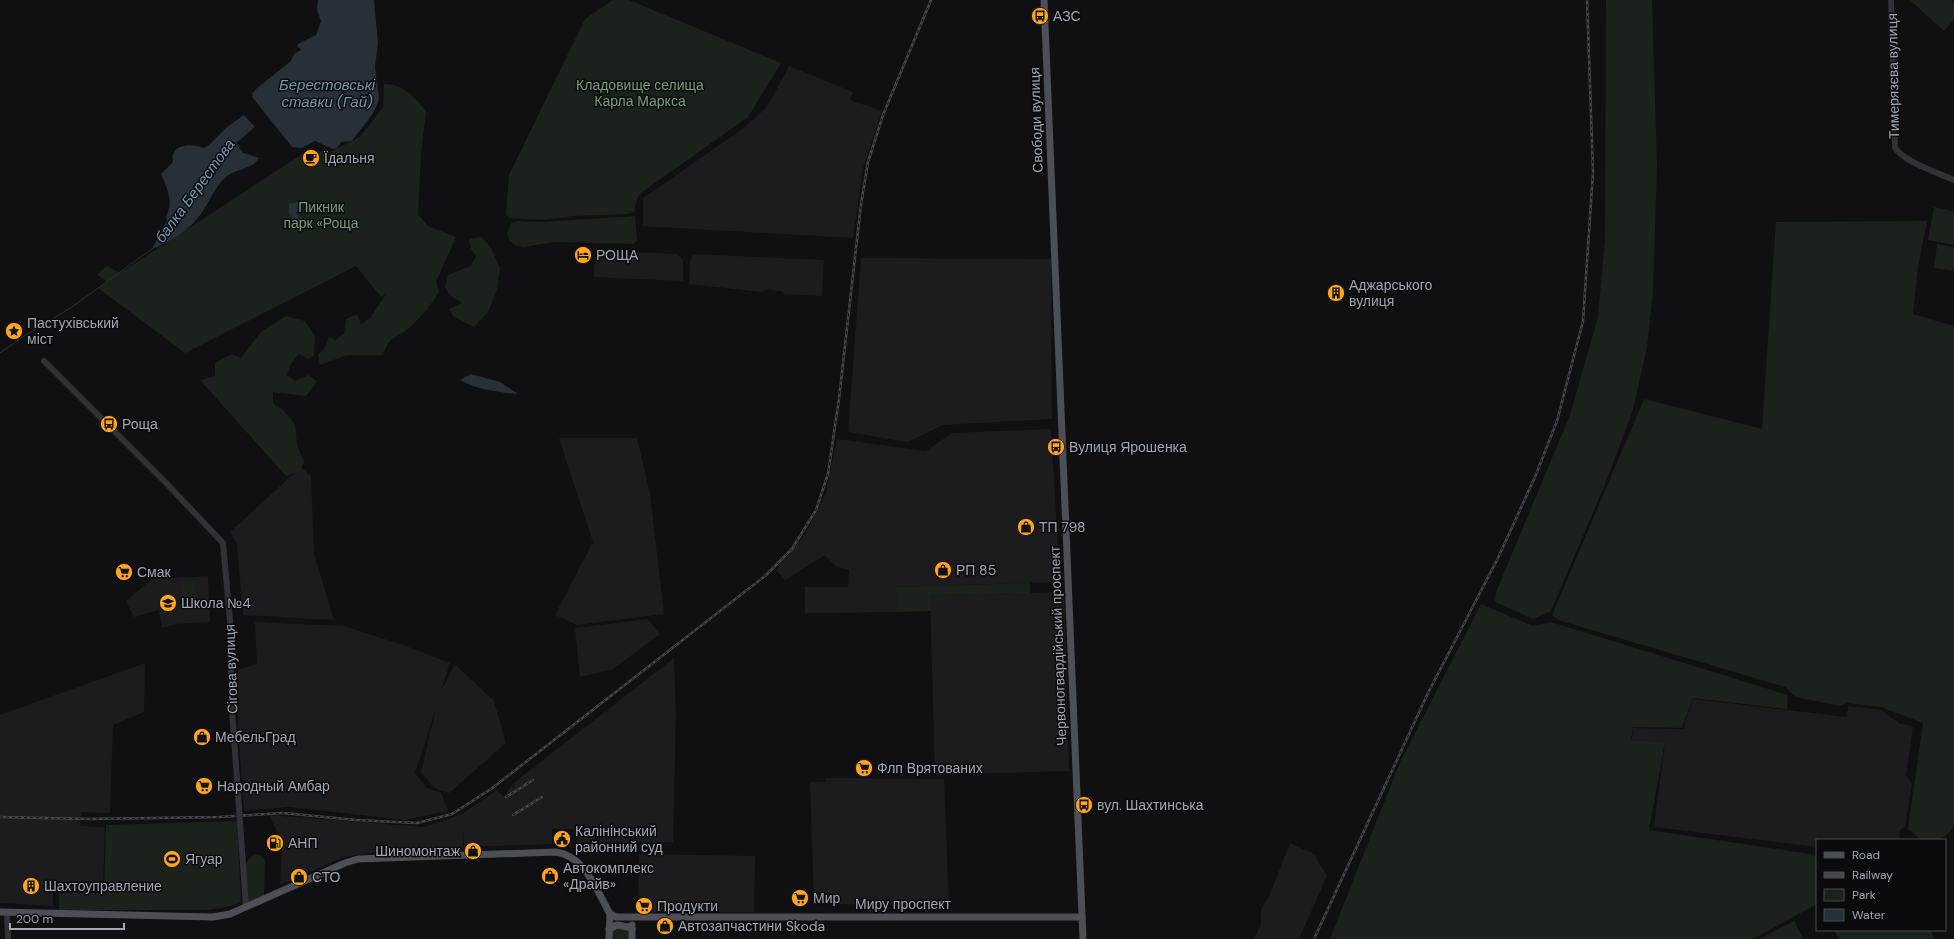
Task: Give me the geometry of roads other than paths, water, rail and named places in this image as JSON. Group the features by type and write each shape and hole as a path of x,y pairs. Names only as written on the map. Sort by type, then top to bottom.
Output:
{"main road":[{"name":"Свободи вулиця","path":"1044,0 1055,257"},
{"name":"Червоногвардійський проспект","path":"1055,257 1083,939"},
{"path":"4,913 224,916 345,863 358,859 555,852 571,856 586,872 610,914 609,939"},
{"name":"Миру проспект","path":"610,914 616,917 1082,917"},
{"path":"632,917 632,939"},
{"path":"609,929 617,925 629,926 632,929"}],"street":[{"name":"Тимерязєва вулиця","path":"1891,0 1894,143 1897,151 1905,157 1954,180"},
{"name":"Сігова вулиця","path":"44,361 223,543 230,620 232,710 246,907"},
{"path":"4,913 8,939"}],"water":[{"name":"Берестовські ставки (Гай)","path":"318,0 374,0 378,43 375,67 379,98 378,104 372,115 352,141 341,142 337,148 333,149 315,141 302,148 292,147 253,98 252,94 257,88 291,61 294,54 301,50 297,47 298,44 316,35 321,21 317,10"},
{"name":"Берестовські ставки (Гай)","path":"244,115 255,127 236,143 243,153 259,158 248,167 227,176 216,189 201,214 191,225 173,239 152,249 167,220 166,217 170,200 161,174 173,162 173,156 176,149 183,146 192,145 203,148 208,146 227,127"},
{"path":"298,202 300,205 296,213 301,217 301,221 292,219 289,213 289,204"},
{"path":"471,374 500,382 518,394 481,388 460,380"}],"waterway":[{"name":"балка Берестова","path":"0,353 21,338 72,307 153,248"}],"railway":[{"path":"0,817 90,819 218,817 283,813 356,820 417,823 452,814 491,789 765,576 792,549 816,510 828,474 839,399 861,204 868,162 883,115 931,0"},
{"path":"1314,939 1428,693 1498,558 1535,477 1557,421 1583,321 1593,172 1587,0"},
{"path":"506,797 533,780"},
{"path":"513,815 542,797"}],"place":[{"name":"АЗС","path":"1040,16"},
{"name":"Їдальня","path":"311,158"},
{"name":"РОЩА","path":"583,255"},
{"name":"Аджарського вулиця","path":"1336,293"},
{"name":"Пастухівський міст","path":"14,331"},
{"name":"Роща","path":"109,424"},
{"name":"Вулиця Ярошенка","path":"1056,447"},
{"name":"ТП 798","path":"1026,527"},
{"name":"РП 85","path":"943,570"},
{"name":"Смак","path":"124,572"},
{"name":"Школа №4","path":"168,603"},
{"name":"МебельГрад","path":"202,737"},
{"name":"Флп Врятованих","path":"864,768"},
{"name":"Народный Амбар","path":"204,786"},
{"name":"вул. Шахтинська","path":"1084,805"},
{"name":"Калінінський районний суд","path":"562,839"},
{"name":"АНП","path":"275,843"},
{"name":"Шиномонтаж","path":"473,851"},
{"name":"Ягуар","path":"172,859"},
{"name":"Автокомплекс «Драйв»","path":"550,876"},
{"name":"СТО","path":"299,877"},
{"name":"Шахтоуправление","path":"31,886"},
{"name":"Мир","path":"800,898"},
{"name":"Продукти","path":"644,906"},
{"name":"Автозапчастини Skoda","path":"665,926"}],"park label":[{"name":"Кладовище селища Карла Маркса","path":"640,94"},
{"name":"Пикник парк «Роща","path":"321,216"}]}
